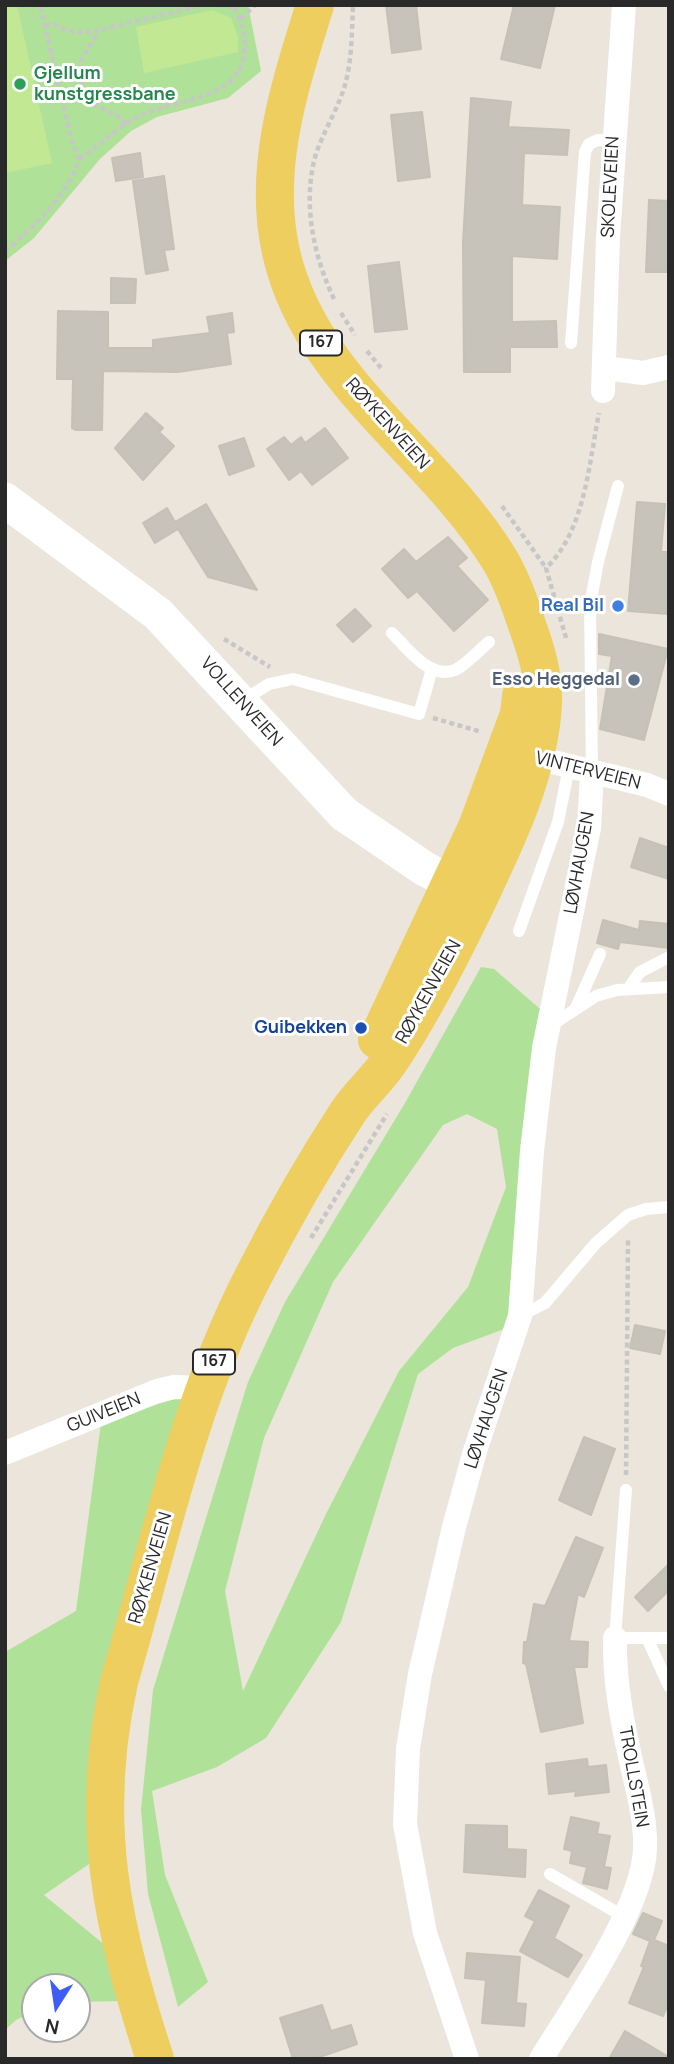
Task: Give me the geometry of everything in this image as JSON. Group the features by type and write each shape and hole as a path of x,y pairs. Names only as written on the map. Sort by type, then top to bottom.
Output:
{"main road":[{"name":"RØYKENVEIEN","path":"155,2059 124,1957 112,1905 105,1830 105,1768 119,1682 205,1388 228,1327 256,1270 349,1110 387,1066 415,1020 466,890 515,818 509,747 541,717 543,683 540,663 513,585 488,542 355,391 326,351 289,281 277,233 275,172 285,106 315,5"},
{"name":"VOLLENVEIEN","path":"5,500 150,608 242,701 344,814 466,890"}],"street":[{"name":"SKOLEVEIEN","path":"624,5 614,141 594,238 604,380 669,367"},
{"name":"VINTERVEIEN","path":"509,747 580,770 647,785 669,794"},
{"name":"LØVHAUGEN","path":"467,2059 425,1933 405,1824 408,1749 419,1674 454,1527 520,1316 532,1151 549,1026 589,828 580,770"},
{"name":"GUIVEIEN","path":"5,1453 157,1391 174,1387 205,1388"},
{"name":"TROLLSTEIN","path":"541,2059 602,1962 636,1886 645,1850 641,1808 614,1673 615,1638"}],"lane":[{"path":"571,343 594,238"},
{"path":"519,931 558,822 580,770 590,606 598,562 618,486"},
{"path":"392,633 432,669 455,670 489,642"},
{"path":"242,701 269,684 293,679 419,714 432,669"},
{"path":"576,1008 600,954"},
{"path":"628,989 640,972 669,957"},
{"path":"549,1026 596,996 628,989 669,987"},
{"path":"520,1316 545,1303 596,1243 628,1215 646,1209 669,1207"},
{"path":"626,1490 615,1638 669,1638"},
{"path":"647,1638 669,1686"},
{"path":"550,1874 623,1916"}],"path":[{"path":"40,5 72,142 79,159"},
{"path":"45,25 54,24 64,30 79,33 95,31 203,5"},
{"path":"5,251 52,203 74,174 79,159 141,115 219,90 237,75 243,63 246,40 241,19 233,6 219,5"},
{"path":"241,19 255,5"},
{"path":"354,5 347,76 337,108 317,152 309,199 318,258 325,281 360,343 386,375"},
{"path":"95,31 96,36 81,60 79,74 82,88 91,103 118,116 126,124"},
{"path":"493,496 529,540 546,568"},
{"path":"419,714 509,747"},
{"path":"626,1490 624,1363 628,1215"}],"green space":[{"path":"5,5 248,5 261,71 228,98 157,117 131,131 100,159 34,238 5,261"},
{"name":"Gjellum kunstgressbane","path":"5,5 17,5 52,163 5,173"},
{"path":"212,10 231,18 238,37 238,52 144,73 136,27"},
{"path":"481,967 494,969 547,1015 507,1328 453,1348 418,1374 341,1622 266,1738 217,1767 152,1791 165,1875 208,1982 178,2007 148,1894 141,1810 153,1690 248,1382 285,1302 405,1103","holes":["467,1114 497,1129 506,1187 468,1287 399,1371 326,1514 243,1691 225,1591 264,1438 333,1282 443,1125"]},
{"path":"186,1395 92,1862 44,1895 106,1946 122,2001 91,2002 91,1973 21,1973 21,2018 5,2030 5,1652 76,1611 101,1423"}],"building":[{"path":"386,5 416,5 421,49 392,53"},
{"path":"514,5 555,5 540,68 501,59"},
{"path":"471,98 511,102 508,127 569,130 567,155 524,153 522,205 560,207 557,259 512,256 512,322 556,321 557,347 510,347 510,372 464,372 463,243"},
{"path":"422,112 430,177 398,181 391,115"},
{"path":"140,153 143,177 116,181 112,158"},
{"path":"164,176 174,249 164,250 168,270 146,274 133,181"},
{"path":"649,200 669,201 669,272 646,272"},
{"path":"399,262 407,329 375,332 368,266"},
{"path":"111,278 136,279 135,303 111,303"},
{"path":"58,311 108,312 108,348 153,348 153,340 210,333 207,317 232,313 234,332 227,333 231,364 178,372 103,371 102,430 76,430 72,428 73,379 57,379"},
{"path":"146,413 163,428 159,432 174,446 143,480 115,448"},
{"path":"325,428 348,458 312,485 301,471 289,480 267,449 284,437 291,445 301,437 305,443"},
{"path":"244,438 254,466 229,475 219,446"},
{"path":"637,502 665,504 661,552 669,552 669,614 628,611"},
{"path":"206,504 257,590 208,577 178,529 155,543 143,523 167,508 175,522"},
{"path":"448,537 467,558 457,566 488,600 454,631 417,591 408,598 382,569 404,549 416,562"},
{"path":"355,609 371,626 353,642 337,625"},
{"path":"599,634 668,649 644,740 600,729 612,656 599,654"},
{"path":"640,838 669,848 669,879 631,867"},
{"path":"603,920 639,930 640,921 669,924 669,948 620,942 618,949 597,943"},
{"path":"635,1325 665,1331 660,1354 630,1348"},
{"path":"584,1437 615,1449 591,1515 559,1500"},
{"path":"576,1537 603,1548 584,1597 578,1594 569,1641 588,1642 587,1667 574,1667 583,1723 541,1732 526,1664 523,1663 524,1642 527,1642 534,1604 545,1606"},
{"path":"669,1564 669,1590 648,1611 635,1597"},
{"path":"587,1759 588,1767 606,1765 609,1792 575,1796 576,1791 549,1794 546,1764"},
{"path":"571,1817 599,1823 597,1834 610,1836 604,1867 611,1868 607,1889 583,1883 587,1867 570,1863 572,1851 564,1849"},
{"path":"466,1825 507,1826 507,1849 526,1850 525,1877 464,1872"},
{"path":"539,1890 569,1906 554,1938 582,1955 568,1977 520,1951 535,1921 525,1916"},
{"path":"643,1913 662,1921 654,1940 669,1946 669,2002 663,2016 629,2003 644,1967 641,1966 650,1941 633,1934"},
{"path":"467,1953 520,1957 516,2003 526,2004 524,2026 482,2023 486,1980 465,1978"},
{"path":"322,2005 331,2031 351,2025 357,2044 314,2059 293,2059 280,2018"},
{"path":"625,2031 669,2057 669,2059 609,2059"}],"place":[{"name":"Gjellum kunstgressbane","path":"20,84"},
{"name":"Real Bil","path":"618,606"},
{"name":"Esso Heggedal","path":"634,680"},
{"name":"Guibekken","path":"361,1028"}]}
